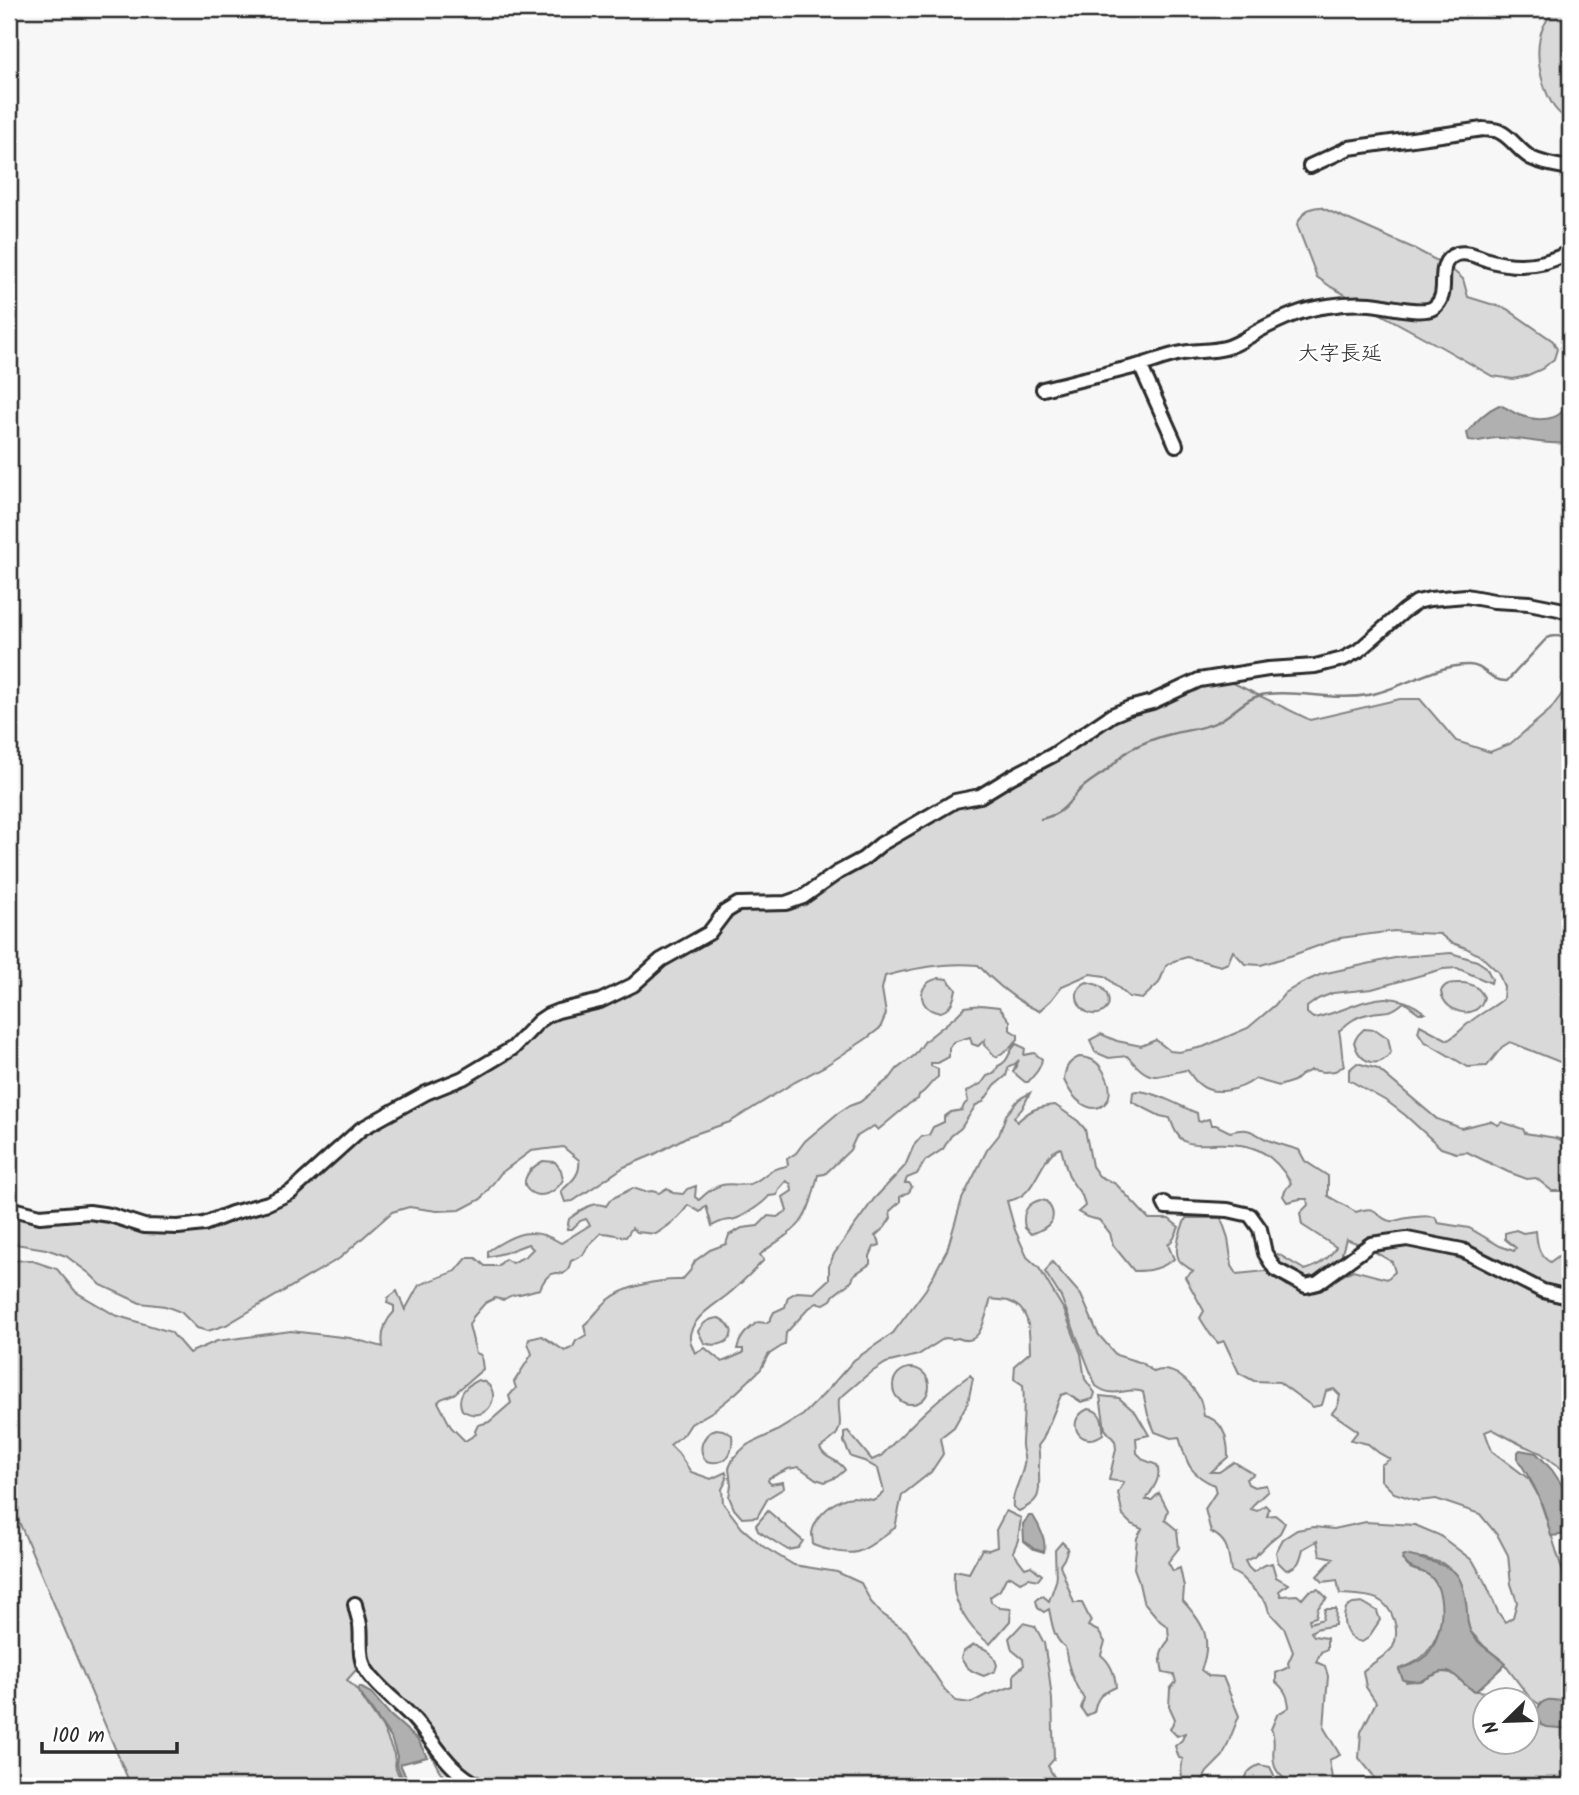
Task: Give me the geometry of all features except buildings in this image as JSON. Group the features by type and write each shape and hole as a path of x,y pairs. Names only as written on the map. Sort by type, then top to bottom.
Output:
{"street":[{"path":"1310,166 1349,148 1497,130 1532,158 1570,168"},
{"path":"1043,388 1183,352 1224,348 1289,315 1329,305 1369,304 1417,311 1433,308 1443,295 1444,266 1448,259 1457,255 1473,254 1490,261 1522,266 1542,264 1570,252"},
{"path":"1140,365 1175,445"},
{"path":"9,1208 40,1216 89,1212 110,1214 144,1226 178,1227 204,1224 268,1203 291,1192 361,1129 426,1093 463,1078 513,1048 548,1015 600,1000 633,985 662,960 709,933 725,912 738,904 786,903 803,897 863,859 881,844 956,801 980,796 1053,755 1112,715 1152,702 1199,680 1268,669 1315,666 1343,659 1358,651 1417,602 1430,599 1466,596 1529,603 1559,608 1570,613"},
{"path":"1164,1203 1166,1207 1228,1210 1250,1215 1260,1229 1265,1253 1275,1269 1306,1286 1318,1283 1371,1244 1407,1239 1462,1250 1543,1292 1560,1295 1570,1292"},
{"path":"355,1604 364,1667 418,1724 444,1759 464,1778 480,1786"}],"shaded area":[{"path":"1561,9 1570,9 1570,122 1556,109 1548,96 1538,54 1543,27 1550,16"},
{"path":"1320,207 1449,267 1463,279 1468,297 1507,309 1553,341 1557,349 1554,359 1542,369 1526,376 1513,379 1492,376 1331,287 1317,277 1297,225 1311,208"},
{"path":"1570,376 1570,443 1506,438 1469,441 1467,433 1470,429 1499,405 1532,418 1547,419 1559,414 1564,410 1568,399"},
{"path":"1227,680 1310,720 1400,699 1420,699 1456,741 1490,752 1510,744 1550,710 1570,683 1570,1071 1565,1064 1510,1042 1502,1047 1487,1066 1468,1067 1424,1041 1418,1032 1420,1025 1448,1040 1503,999 1504,987 1498,972 1482,957 1450,942 1440,934 1394,931 1340,938 1261,965 1245,964 1233,951 1228,963 1221,966 1187,957 1166,966 1159,983 1142,999 1129,997 1105,976 1090,974 1062,986 1039,1011 1006,991 978,965 943,965 885,976 882,989 886,1014 880,1028 866,1039 730,1122 686,1137 624,1167 573,1201 565,1202 561,1191 577,1174 579,1160 563,1147 531,1151 501,1173 481,1199 460,1210 437,1211 409,1207 392,1212 340,1258 226,1325 208,1331 197,1328 181,1312 165,1306 140,1303 101,1285 66,1256 46,1249 9,1243 9,1212 84,1216 164,1231 266,1207 365,1130 423,1099 547,1020 594,1006 740,907 783,907 880,848 1115,718 1200,684"},
{"path":"1451,953 1477,961 1486,967 1492,979 1491,983 1457,968 1443,969 1372,989 1333,993 1318,999 1307,1007 1307,1013 1313,1018 1382,998 1410,1003 1425,1013 1419,1013 1404,1002 1390,1011 1356,1018 1339,1031 1344,1066 1335,1071 1311,1070 1294,1081 1279,1086 1255,1079 1235,1089 1219,1091 1197,1083 1187,1070 1154,1076 1139,1068 1127,1056 1109,1058 1095,1052 1090,1040 1101,1034 1117,1041 1141,1046 1156,1040 1170,1051 1203,1047 1248,1028 1285,993 1322,974 1399,957"},
{"path":"939,978 947,979 956,989 952,1003 945,1010 938,1012 925,1005 922,998 923,990 929,982"},
{"path":"1087,982 1098,985 1106,993 1109,1001 1103,1012 1090,1013 1080,1005 1077,992"},
{"path":"1453,983 1476,987 1484,997 1476,1010 1455,1010 1444,1000 1442,989"},
{"path":"965,1007 999,1007 1010,1021 1010,1030 1018,1035 1018,1039 996,1057 984,1045 985,1040 978,1046 972,1044 970,1037 953,1042 949,1048 949,1057 938,1063 931,1063 931,1066 938,1069 938,1077 918,1099 878,1130 874,1126 856,1137 850,1150 825,1174 818,1175 809,1206 800,1223 760,1255 764,1260 697,1320 690,1337 695,1353 705,1348 722,1362 743,1353 743,1349 737,1349 738,1344 751,1327 758,1322 766,1323 770,1320 774,1312 785,1307 788,1297 797,1292 814,1293 829,1279 829,1266 834,1254 874,1199 905,1166 914,1145 921,1137 929,1135 933,1127 944,1122 944,1117 951,1112 962,1110 968,1101 966,1092 995,1073 1016,1044 1025,1048 1024,1055 1034,1053 1042,1059 1037,1072 1025,1082 1013,1072 1019,1060 1009,1066 1006,1076 995,1085 983,1102 976,1105 943,1149 925,1161 917,1174 907,1178 905,1183 912,1187 900,1197 900,1202 890,1211 891,1218 875,1236 880,1245 874,1247 870,1264 854,1275 852,1281 831,1300 809,1308 786,1333 785,1344 768,1355 761,1369 715,1410 691,1424 685,1433 670,1445 691,1472 711,1479 726,1472 727,1479 722,1489 723,1503 742,1528 764,1547 794,1565 837,1572 861,1583 871,1602 881,1613 906,1631 945,1690 956,1701 971,1703 1014,1686 1014,1674 1024,1665 1023,1659 1012,1650 1009,1638 1023,1623 1035,1626 1044,1643 1052,1700 1054,1759 1048,1766 1059,1786 451,1786 439,1770 419,1732 356,1670 347,1680 384,1730 394,1754 396,1770 405,1786 131,1786 9,1498 9,1261 30,1260 57,1269 76,1292 115,1315 171,1332 189,1353 217,1341 291,1331 350,1338 383,1347 384,1328 394,1312 394,1306 387,1303 388,1298 397,1291 405,1310 419,1285 456,1271 467,1258 476,1258 485,1266 498,1266 505,1259 512,1263 533,1249 528,1244 488,1257 488,1251 515,1236 541,1234 561,1243 590,1225 586,1219 572,1229 567,1229 569,1219 591,1205 606,1206 611,1199 633,1188 659,1193 667,1188 673,1193 683,1194 687,1189 696,1186 695,1197 699,1200 719,1186 750,1184 775,1169 788,1165 787,1159 796,1153 805,1141 838,1113 860,1102 891,1077 915,1055 925,1041","holes":["786,1181 791,1184 792,1191 783,1197 787,1211 777,1217 768,1216 758,1226 742,1228 729,1235 726,1244 710,1250 695,1261 682,1280 643,1284 614,1296 584,1325 586,1335 576,1341 573,1347 565,1351 542,1336 529,1339 532,1354 514,1382 516,1388 509,1396 511,1403 489,1422 478,1425 476,1434 465,1441 451,1427 438,1402 454,1394 483,1369 481,1355 476,1353 469,1325 485,1303 495,1298 503,1300 540,1289 548,1276 554,1273 563,1274 568,1270 571,1261 583,1255 601,1233 626,1237 632,1228 637,1232 656,1234 678,1218 688,1205 700,1212 706,1206 712,1226 743,1216 769,1196 777,1195"]},
{"path":"1364,1029 1376,1030 1388,1038 1391,1052 1386,1058 1370,1062 1360,1055 1354,1042"},
{"path":"1079,1057 1098,1064 1108,1082 1110,1094 1100,1107 1092,1108 1082,1104 1064,1080 1068,1066"},
{"path":"1357,1063 1378,1069 1437,1119 1461,1128 1490,1121 1498,1125 1502,1122 1523,1129 1525,1133 1570,1143 1570,1191 1552,1191 1536,1178 1527,1179 1508,1172 1467,1152 1456,1153 1441,1148 1388,1102 1349,1080 1349,1070"},
{"path":"1133,1092 1159,1096 1197,1113 1198,1121 1209,1119 1211,1125 1230,1132 1249,1131 1299,1150 1305,1161 1328,1176 1328,1196 1356,1212 1374,1210 1386,1220 1392,1221 1435,1217 1438,1223 1469,1228 1514,1251 1516,1248 1505,1239 1505,1233 1516,1230 1523,1233 1536,1231 1541,1253 1550,1262 1568,1249 1570,1251 1570,1288 1551,1291 1462,1247 1359,1244 1346,1239 1342,1253 1344,1259 1314,1279 1299,1277 1281,1266 1274,1255 1278,1254 1305,1270 1323,1261 1336,1247 1302,1225 1300,1213 1308,1205 1307,1199 1287,1202 1283,1196 1291,1183 1276,1162 1248,1146 1187,1143 1177,1134 1170,1118 1132,1102"},
{"path":"1030,1093 1022,1109 1014,1117 1017,1122 1034,1110 1055,1105 1085,1129 1092,1166 1099,1176 1116,1184 1149,1219 1169,1219 1179,1227 1168,1245 1174,1259 1155,1269 1134,1271 1113,1245 1110,1233 1099,1220 1078,1212 1085,1206 1084,1202 1070,1178 1061,1148 1052,1153 1023,1195 1007,1201 1015,1230 1027,1257 1039,1268 1064,1310 1081,1354 1085,1379 1095,1393 1093,1399 1081,1402 1067,1393 1061,1395 1038,1446 1039,1484 1036,1499 1019,1511 1013,1507 1024,1461 1023,1385 1014,1379 1015,1365 1030,1352 1028,1322 1016,1305 991,1299 981,1329 972,1339 945,1338 918,1355 886,1363 839,1399 839,1429 834,1437 820,1448 845,1470 825,1482 799,1467 788,1469 769,1478 771,1484 783,1482 784,1488 768,1498 757,1517 742,1518 729,1497 729,1468 734,1457 747,1445 803,1415 854,1360 893,1333 926,1289 947,1250 962,1199 987,1150 999,1135 1006,1115 1019,1099"},
{"path":"543,1161 555,1162 561,1170 563,1180 555,1190 537,1195 530,1192 526,1186 526,1178 531,1170"},
{"path":"1040,1200 1046,1201 1053,1217 1043,1229 1031,1234 1025,1228 1024,1214 1031,1204"},
{"path":"1186,1218 1221,1218 1228,1238 1232,1266 1237,1274 1266,1271 1292,1289 1316,1290 1353,1270 1387,1279 1395,1272 1392,1262 1375,1252 1414,1245 1467,1261 1530,1290 1562,1301 1570,1299 1570,1476 1541,1453 1492,1429 1485,1432 1492,1451 1529,1479 1547,1521 1567,1585 1570,1695 1563,1702 1551,1700 1540,1704 1540,1686 1521,1686 1502,1661 1470,1631 1455,1573 1442,1563 1423,1558 1403,1557 1402,1560 1410,1568 1428,1574 1437,1584 1442,1603 1440,1625 1424,1655 1399,1670 1406,1682 1423,1680 1441,1672 1453,1673 1470,1688 1470,1756 1540,1756 1540,1720 1570,1726 1570,1786 1376,1786 1373,1775 1359,1758 1361,1732 1376,1702 1366,1687 1363,1671 1393,1647 1396,1634 1394,1620 1380,1600 1340,1594 1337,1580 1323,1582 1317,1576 1334,1558 1320,1555 1317,1541 1303,1549 1298,1563 1286,1570 1278,1562 1276,1552 1283,1539 1297,1530 1313,1527 1334,1529 1366,1522 1415,1525 1439,1535 1473,1561 1505,1622 1513,1617 1517,1602 1511,1584 1508,1555 1498,1536 1480,1514 1436,1499 1418,1501 1394,1493 1381,1480 1381,1465 1390,1459 1368,1444 1351,1440 1358,1431 1332,1413 1338,1405 1340,1395 1334,1389 1326,1391 1322,1405 1313,1407 1279,1382 1254,1381 1239,1373 1224,1341 1218,1343 1200,1318 1204,1311 1185,1277 1193,1271 1180,1261 1177,1255 1178,1239"},
{"path":"1052,1262 1081,1295 1098,1334 1116,1355 1142,1363 1154,1372 1161,1370 1175,1373 1192,1387 1200,1399 1204,1416 1216,1422 1226,1437 1228,1457 1211,1472 1219,1472 1234,1462 1254,1474 1246,1479 1248,1484 1254,1487 1266,1485 1268,1491 1251,1509 1257,1511 1265,1505 1269,1509 1267,1516 1275,1515 1285,1523 1280,1533 1254,1557 1245,1561 1248,1567 1253,1572 1272,1563 1276,1577 1288,1584 1279,1591 1281,1596 1297,1595 1302,1599 1309,1591 1318,1589 1327,1598 1318,1608 1316,1617 1309,1619 1310,1623 1323,1619 1325,1609 1336,1609 1335,1625 1311,1632 1314,1636 1327,1638 1327,1649 1321,1652 1316,1662 1325,1666 1328,1676 1324,1728 1340,1755 1329,1760 1331,1786 1291,1786 1276,1769 1271,1729 1277,1715 1289,1707 1285,1693 1276,1682 1276,1673 1289,1667 1293,1652 1284,1628 1269,1612 1266,1602 1241,1577 1231,1571 1227,1548 1217,1535 1211,1532 1205,1509 1216,1492 1214,1485 1199,1476 1190,1466 1179,1437 1171,1438 1155,1432 1143,1392 1109,1392 1096,1386 1061,1297 1045,1272"},
{"path":"719,1318 731,1329 730,1338 719,1344 704,1343 698,1331 702,1325"},
{"path":"911,1368 924,1373 929,1386 924,1399 911,1404 898,1399 893,1386 898,1373"},
{"path":"970,1375 973,1378 968,1402 954,1427 940,1438 943,1454 931,1472 902,1495 895,1528 853,1553 813,1545 812,1533 817,1520 833,1504 853,1497 875,1500 884,1492 878,1469 851,1457 844,1442 844,1432 848,1431 872,1460 881,1456 935,1403"},
{"path":"478,1380 487,1383 493,1396 487,1410 472,1414 462,1410 460,1400 466,1388"},
{"path":"1100,1396 1119,1398 1136,1413 1149,1435 1136,1438 1137,1453 1144,1460 1157,1465 1158,1470 1156,1483 1146,1500 1152,1500 1159,1493 1168,1510 1165,1520 1177,1530 1179,1548 1168,1562 1173,1571 1180,1568 1184,1587 1183,1601 1204,1633 1206,1649 1201,1670 1209,1676 1223,1677 1239,1716 1223,1756 1207,1772 1201,1783 1185,1786 1183,1779 1183,1759 1179,1758 1175,1746 1185,1733 1177,1736 1170,1729 1175,1719 1169,1706 1170,1689 1176,1682 1174,1675 1163,1673 1161,1659 1161,1652 1169,1640 1168,1627 1143,1601 1134,1568 1137,1538 1142,1529 1123,1516 1118,1493 1124,1482 1109,1480 1116,1449 1115,1441 1105,1429"},
{"path":"1088,1409 1099,1414 1103,1434 1087,1439 1078,1432 1076,1426 1081,1414"},
{"path":"716,1429 732,1435 732,1448 724,1460 706,1461 702,1443 707,1435"},
{"path":"1520,1450 1536,1453 1552,1470 1570,1497 1570,1534 1551,1536 1539,1496 1518,1460"},
{"path":"768,1511 803,1541 798,1548 788,1550 758,1531 756,1525"},
{"path":"1006,1511 1021,1518 1018,1540 1013,1552 1025,1568 1031,1566 1042,1575 1038,1580 1029,1578 1020,1582 1011,1576 1006,1578 1000,1590 990,1597 991,1602 1000,1608 1011,1609 1010,1621 990,1644 973,1629 960,1609 954,1592 954,1572 969,1573 982,1549 997,1547 996,1530"},
{"path":"1029,1516 1033,1516 1040,1528 1044,1552 1034,1549 1024,1541 1023,1524"},
{"path":"1062,1542 1068,1548 1060,1565 1074,1603 1082,1603 1091,1621 1088,1626 1098,1631 1105,1642 1101,1655 1110,1665 1116,1687 1100,1696 1094,1712 1086,1716 1081,1708 1084,1699 1067,1661 1065,1647 1055,1635 1049,1609 1044,1612 1038,1608 1036,1601 1043,1596 1049,1601 1056,1581 1055,1550"},
{"path":"1402,1556 1443,1565 1459,1578 1470,1630 1481,1644 1506,1664 1482,1686 1470,1688 1448,1672 1437,1673 1420,1681 1403,1680 1399,1669 1424,1658 1430,1651 1439,1630 1441,1606 1437,1585 1431,1577 1411,1568"},
{"path":"1364,1603 1377,1611 1380,1620 1368,1638 1362,1642 1348,1634 1344,1619 1346,1608"},
{"path":"973,1645 991,1654 997,1665 995,1671 984,1676 965,1665 961,1658 963,1652"},
{"path":"360,1687 371,1693 390,1715 418,1740 427,1757 400,1764 410,1786 405,1786 396,1764 397,1756 391,1738 360,1693"},
{"path":"1570,1693 1570,1729 1541,1725 1541,1704 1566,1697"},
{"path":"1259,1765 1270,1767 1275,1777 1275,1786 1245,1786 1248,1773"}],"waterway":[{"path":"1041,819 1062,809 1081,789 1131,749 1161,737 1212,724 1259,696 1292,693 1355,697 1381,692 1443,669 1469,665 1496,679 1507,681 1547,638 1559,636 1570,642"}],"district":[{"name":"大字長延","path":"1340,354"}]}
